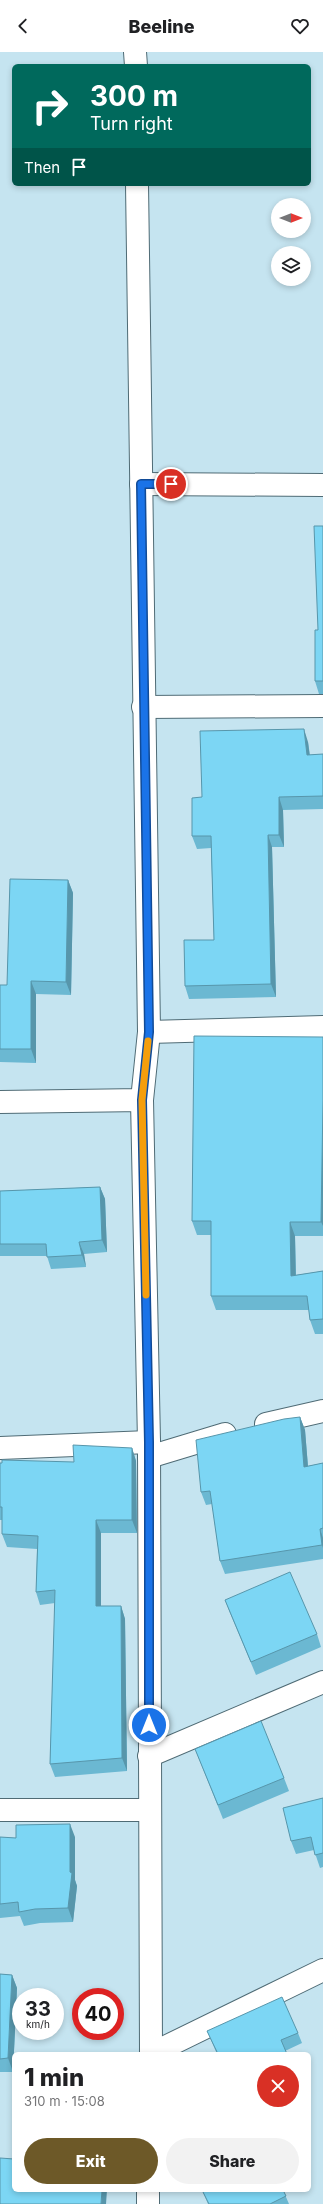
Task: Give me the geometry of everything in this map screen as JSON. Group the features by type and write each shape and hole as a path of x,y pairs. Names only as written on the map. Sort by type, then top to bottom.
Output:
{"street":[{"path":"135,52 136,64"},
{"path":"137,186 143,707 149,1032 142,1100 149,1449 151,2052"},
{"path":"141,484 323,485"},
{"path":"143,707 323,706"},
{"path":"149,1032 323,1027"},
{"path":"0,1102 142,1100"},
{"path":"0,1448 149,1449 200,1440 323,1411"},
{"path":"149,1756 323,1682"},
{"path":"0,1810 149,1810"},
{"path":"155,2052 323,1970"},
{"path":"148,2192 148,2204"}],"building":[{"path":"314,526 323,526 323,681 315,681 315,630 318,630"},
{"path":"304,729 307,755 323,754 323,796 279,797 279,835 268,835 271,984 185,986 184,940 214,940 211,836 192,836 192,798 202,797 200,731"},
{"path":"10,879 68,880 66,982 31,981 31,1049 0,1049 0,985 7,985"},
{"path":"194,1036 323,1037 321,1222 290,1222 291,1276 323,1271 323,1319 310,1320 307,1296 211,1296 211,1221 192,1221"},
{"path":"100,1187 102,1240 79,1242 82,1255 47,1257 46,1244 0,1244 0,1191"},
{"path":"300,1417 304,1467 323,1463 323,1528 320,1529 322,1545 220,1561 210,1491 201,1492 196,1440 284,1419"},
{"path":"73,1445 132,1448 132,1520 96,1520 96,1606 121,1606 122,1758 50,1764 55,1590 36,1592 38,1536 2,1534 2,1507 0,1507 0,1463 2,1463 2,1460 74,1462"},
{"path":"290,1572 317,1634 251,1662 225,1600"},
{"path":"261,1721 284,1778 218,1805 195,1749"},
{"path":"323,1798 323,1853 315,1855 311,1837 291,1841 283,1808"},
{"path":"70,1824 70,1872 72,1873 68,1908 35,1909 19,1912 18,1902 0,1904 0,1837 16,1838 16,1825"},
{"path":"0,1974 12,1975 8,2058 0,2059"},
{"path":"282,1997 298,2033 281,2040 286,2052 217,2052 207,2031"},
{"path":"0,2158 12,2159 12,2192 102,2192 101,2204 0,2204"},
{"path":"203,2192 284,2192 286,2196 270,2204 209,2204"}],"slow traffic":[{"path":"146,1295 142,1100 148,1041"}],"route":[{"path":"149,1725 149,1442 142,1100 149,1032 141,484 171,484"}]}
